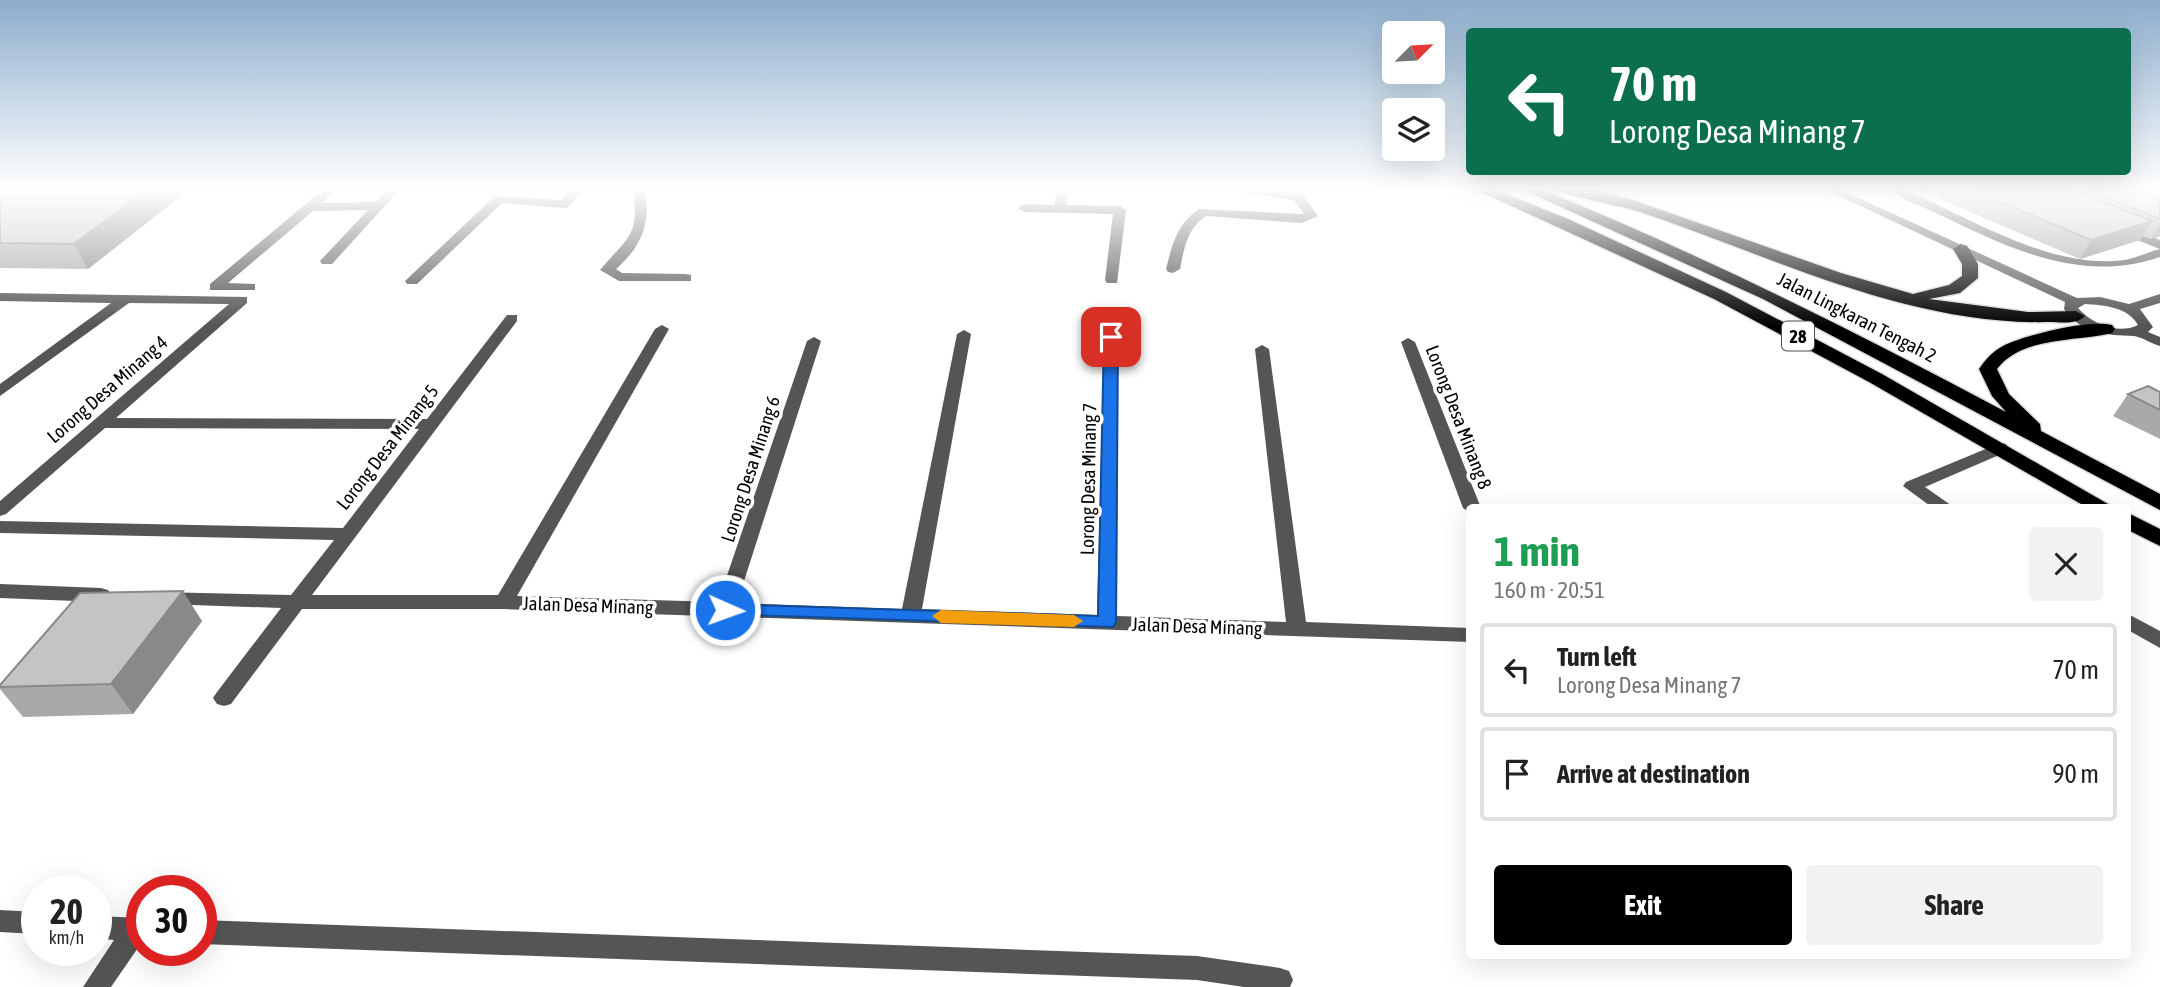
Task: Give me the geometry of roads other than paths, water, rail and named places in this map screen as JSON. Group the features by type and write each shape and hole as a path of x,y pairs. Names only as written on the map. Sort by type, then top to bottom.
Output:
{"highway":[{"name":"28","path":"1590,234 1717,293 2098,504"},
{"name":"Jalan Lingkaran Tengah 2","path":"1637,234 1745,284 2160,502"},
{"path":"1715,234 1826,273 1905,297 2035,320 2076,309"},
{"path":"1905,297 1954,289 1970,278 1970,264 1961,249"},
{"path":"2048,442 2001,396 1988,369 1992,359 2010,348 2106,330"},
{"path":"2131,522 2160,538"}],"street":[{"path":"246,294 215,287 277,234"},
{"path":"327,261 351,234"},
{"path":"412,281 462,234"},
{"path":"639,234 634,246 607,270 619,276 686,278"},
{"path":"1112,279 1117,234"},
{"path":"1173,269 1181,234"},
{"path":"1928,234 2076,309 2106,330 2137,332 2160,342"},
{"path":"1998,234 2062,258 2124,264 2160,253"},
{"path":"2133,234 2160,245"},
{"path":"0,297 125,299 246,294"},
{"name":"Lorong Desa Minang 4","path":"0,510 246,294"},
{"path":"2127,309 2160,298"},
{"path":"0,391 125,299"},
{"path":"2076,309 2092,300 2127,309 2146,323 2146,327 2137,332"},
{"name":"Lorong Desa Minang 5","path":"224,698 513,318"},
{"path":"504,602 662,329"},
{"path":"911,615 964,334"},
{"name":"Lorong Desa Minang 7","path":"1107,622 1111,337"},
{"name":"Lorong Desa Minang 6","path":"725,610 814,341"},
{"name":"Lorong Desa Minang 8","path":"1408,342 1470,504"},
{"path":"1262,349 1297,630"},
{"path":"98,422 431,425"},
{"path":"1940,504 1912,486 2000,448"},
{"path":"0,527 347,534"},
{"path":"0,591 121,595"},
{"name":"Jalan Desa Minang","path":"148,596 297,602 504,602 1466,635"},
{"path":"2131,623 2160,641"},
{"path":"0,921 21,922"},
{"path":"217,933 1280,980"},
{"path":"96,987 126,947"}]}
